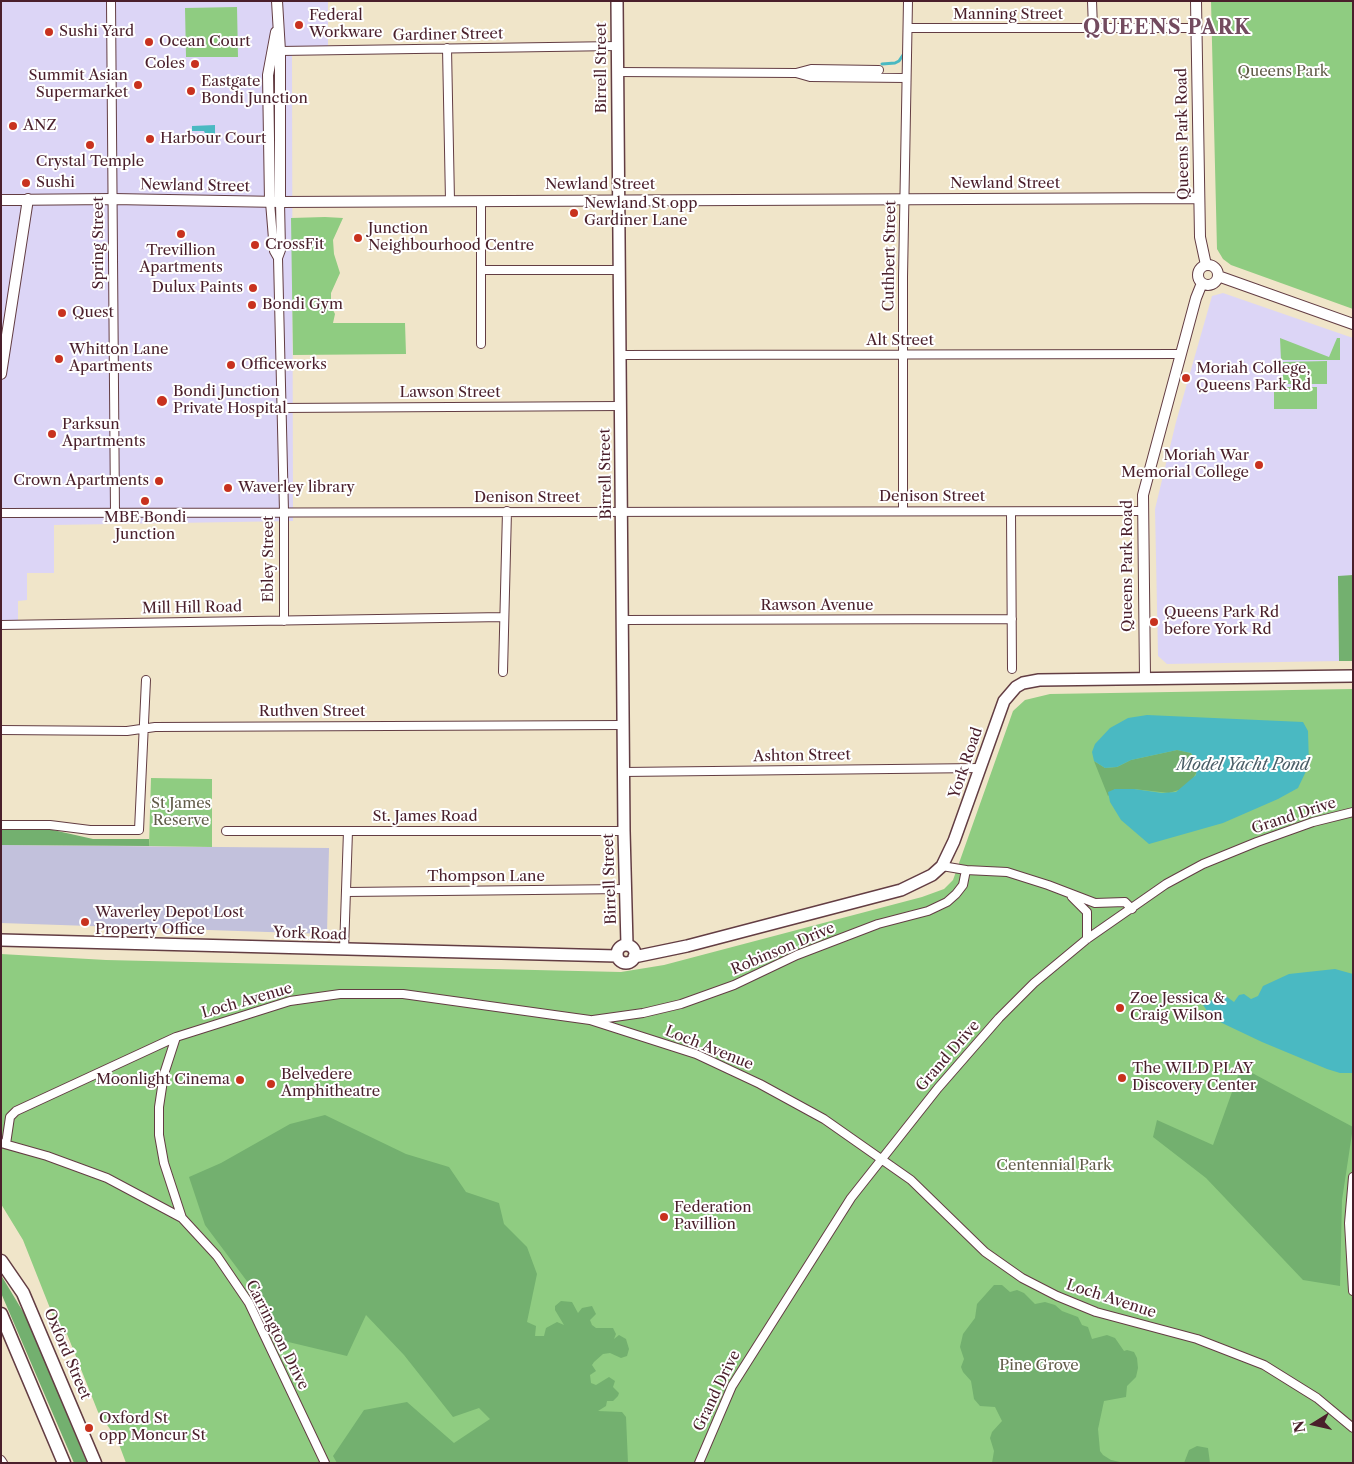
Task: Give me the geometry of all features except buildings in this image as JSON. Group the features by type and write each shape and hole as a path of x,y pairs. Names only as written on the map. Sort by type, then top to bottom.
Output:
{"main road":[{"name":"Birrell Street","path":"617,1 623,772 627,945"},
{"name":"York Road","path":"634,957 687,946 901,890 922,881 942,866 954,841 1001,707 1016,687 1030,681 1353,676"},
{"name":"York Road","path":"1,940 617,956"},
{"path":"627,945 633,949 634,957 625,963 620,961 617,956 619,948 627,945"},
{"name":"Oxford Street","path":"1,1261 30,1308 95,1463"},
{"path":"1,1314 64,1463"}],"street":[{"name":"Spring Street","path":"111,1 115,514"},
{"name":"Ebley Street","path":"277,1 280,51 274,251 278,258 284,512 284,621"},
{"name":"Cuthbert Street","path":"903,511 904,198 906,78 909,28 908,1"},
{"path":"1092,1 1093,28"},
{"name":"Queens Park Road","path":"1196,1 1200,237 1206,265"},
{"name":"Ebley Street","path":"275,202 268,75 277,26"},
{"name":"Manning Street","path":"909,28 1197,28"},
{"name":"Gardiner Street","path":"280,51 617,46"},
{"path":"447,48 450,201"},
{"path":"617,72 796,73 811,69 879,70"},
{"path":"796,73 810,77 906,78"},
{"name":"Newland Street","path":"1,200 113,199 275,202 1199,198"},
{"path":"1,374 5,321 28,199"},
{"path":"481,201 481,344"},
{"path":"1218,276 1212,284 1202,283 1199,278 1199,271 1206,265 1215,268 1218,276 1353,324"},
{"path":"482,270 618,270"},
{"name":"Queens Park Road","path":"1145,678 1143,495 1196,298 1202,283"},
{"name":"Alt Street","path":"619,355 1181,354"},
{"name":"Lawson Street","path":"281,408 620,406"},
{"path":"503,672 507,511"},
{"name":"Denison Street","path":"1,513 1142,511"},
{"path":"1011,512 1012,669"},
{"name":"Mill Hill Road","path":"1,625 504,617"},
{"name":"Rawson Avenue","path":"622,620 1012,619"},
{"path":"1,826 50,825 90,830 139,830 146,680"},
{"name":"Ruthven Street","path":"1,730 127,731 155,727 623,725"},
{"name":"Ashton Street","path":"623,772 980,768"},
{"name":"Grand Drive","path":"699,1463 732,1386 749,1356 851,1198 938,1088 999,1018 1034,983 1088,939 1166,884 1203,864 1313,822 1353,812"},
{"name":"St. James Road","path":"226,831 624,831"},
{"path":"344,950 348,831"},
{"path":"942,866 966,870 1007,872 1060,889 1095,904 1125,902 1132,909"},
{"name":"Robinson Drive","path":"590,1020 642,1013 681,1004 734,985 797,955 878,924 928,911 947,902 956,894 963,884 966,870"},
{"name":"Thompson Lane","path":"347,892 626,889"},
{"path":"1060,889 1087,912 1088,939"},
{"name":"Loch Avenue","path":"3,1144 10,1116 16,1111 176,1038 290,1000 340,994 403,994 590,1020 696,1054 760,1084 824,1118 911,1180 985,1252 1022,1278 1057,1296 1096,1312 1197,1340 1264,1365 1317,1398 1353,1428"},
{"path":"176,1038 161,1090 159,1135 164,1164 182,1218"},
{"name":"Carrington Drive","path":"3,1144 47,1156 107,1178 182,1218 217,1256 245,1296 325,1463"},
{"path":"1353,1177 1349,1223 1353,1291"}],"shaded area":[{"path":"1,1 328,1 328,55 292,54 293,521 54,525 54,573 27,573 27,600 18,601 18,622 1,622"},
{"name":"Moriah War Memorial College","path":"1223,293 1353,338 1353,575 1338,577 1339,661 1167,664 1158,656 1155,509 1176,422 1212,296"},
{"path":"1,845 329,848 327,934 1,923"}],"green space":[{"name":"Queens Park","path":"1211,1 1353,1 1353,309 1231,265 1223,259 1217,249"},
{"path":"237,7 238,57 186,57 185,8"},
{"path":"291,218 343,218 333,240 334,254 340,273 331,293 331,306 335,314 333,323 405,323 406,354 293,355"},
{"path":"1280,338 1329,357 1337,338 1340,338 1340,360 1281,360"},
{"path":"1327,361 1327,384 1283,384 1283,362"},
{"path":"1274,387 1317,387 1317,409 1274,409"},
{"path":"1353,575 1353,661 1339,661 1338,576"},
{"name":"Centennial Park","path":"1353,689 1353,1463 126,1463 117,1439 98,1412 67,1334 61,1336 23,1240 1,1204 1,954 106,960 621,972 664,965 922,897 944,889 953,880 1013,711 1025,700 1050,694"},
{"path":"1177,750 1191,753 1198,770 1192,780 1182,789 1169,793 1115,789 1108,796 1094,761 1105,768 1117,767 1131,760"},
{"name":"St James Reserve","path":"151,778 212,779 212,847 149,846"},
{"path":"1,829 53,830 93,839 149,839 149,846 1,845"},
{"path":"1241,1067 1353,1127 1342,1200 1340,1286 1303,1280 1206,1178 1153,1137 1157,1120 1213,1145"},
{"path":"325,1115 406,1154 449,1167 466,1192 499,1203 504,1224 527,1247 537,1274 527,1322 536,1326 535,1336 544,1336 546,1328 557,1322 564,1325 555,1310 555,1306 561,1301 572,1302 578,1313 582,1308 592,1306 596,1314 590,1320 592,1325 596,1328 613,1328 616,1334 614,1339 619,1335 626,1339 629,1349 627,1356 621,1358 610,1353 603,1354 592,1365 596,1371 590,1375 591,1383 596,1385 609,1377 615,1381 613,1387 619,1393 618,1396 613,1401 607,1401 606,1406 598,1411 622,1412 626,1417 628,1463 337,1463 333,1456 364,1410 407,1402 454,1443 490,1419 479,1408 453,1417 404,1355 366,1315 347,1356 280,1340 255,1292 205,1225 189,1177 221,1163 290,1124"},
{"path":"1,1275 28,1320 87,1463 74,1463 1,1293"},
{"name":"Pine Grove","path":"994,1285 1002,1285 1010,1292 1017,1290 1024,1293 1035,1304 1045,1302 1055,1305 1062,1311 1078,1317 1082,1325 1088,1327 1092,1339 1107,1335 1115,1338 1124,1351 1134,1352 1138,1368 1136,1377 1127,1386 1126,1397 1104,1401 1098,1429 1100,1451 1103,1455 1111,1460 1124,1463 992,1463 994,1451 990,1438 992,1432 1002,1421 995,1407 980,1406 974,1399 971,1381 961,1367 964,1359 960,1347 963,1334 975,1318 977,1304"},
{"path":"1197,1446 1208,1448 1210,1463 1184,1463 1189,1450"}],"water":[{"path":"215,125 215,138 207,138 204,131 192,131 192,126"},
{"name":"Model Yacht Pond","path":"1147,715 1303,722 1308,731 1309,765 1298,788 1278,799 1223,823 1149,844 1121,820 1110,802 1108,792 1115,789 1134,789 1162,793 1176,792 1196,775 1197,765 1194,757 1191,753 1177,750 1131,760 1117,767 1105,768 1094,761 1092,752 1095,744 1110,728 1128,718"},
{"path":"1335,969 1353,974 1353,1073 1340,1073 1327,1069 1262,1042 1222,1023 1210,1015 1203,1005 1223,994 1234,1002 1239,995 1244,994 1251,999 1258,996 1263,986 1289,974"}],"waterway":[{"path":"882,64 895,63 903,55"}],"place":[{"name":"Federal Workware","path":"299,25"},
{"name":"Sushi Yard","path":"49,32"},
{"name":"Ocean Court","path":"149,42"},
{"name":"Coles","path":"195,64"},
{"name":"Summit Asian Supermarket","path":"138,85"},
{"name":"Eastgate Bondi Junction","path":"191,91"},
{"name":"ANZ","path":"13,126"},
{"name":"Harbour Court","path":"150,139"},
{"name":"Crystal Temple","path":"90,145"},
{"name":"Sushi","path":"26,183"},
{"name":"Newland St opp Gardiner Lane","path":"574,213"},
{"name":"Trevillion Apartments","path":"181,234"},
{"name":"Junction Neighbourhood Centre","path":"358,238"},
{"name":"CrossFit","path":"255,245"},
{"name":"Dulux Paints","path":"253,288"},
{"name":"Bondi Gym","path":"252,305"},
{"name":"Quest","path":"62,313"},
{"name":"Whitton Lane Apartments","path":"59,359"},
{"name":"Officeworks","path":"231,365"},
{"name":"Moriah College, Queens Park Rd","path":"1186,378"},
{"name":"Bondi Junction Private Hospital","path":"162,401"},
{"name":"Parksun Apartments","path":"52,434"},
{"name":"Moriah War Memorial College","path":"1259,465"},
{"name":"Crown Apartments","path":"159,481"},
{"name":"Waverley library","path":"228,488"},
{"name":"MBE Bondi Junction","path":"145,501"},
{"name":"Queens Park Rd before York Rd","path":"1154,622"},
{"name":"Waverley Depot Lost Property Office","path":"85,922"},
{"name":"Zoe Jessica & Craig Wilson","path":"1120,1008"},
{"name":"The WILD PLAY Discovery Center","path":"1122,1078"},
{"name":"Moonlight Cinema","path":"240,1080"},
{"name":"Belvedere Amphitheatre","path":"271,1084"},
{"name":"Federation Pavillion","path":"664,1217"},
{"name":"Oxford St opp Moncur St","path":"89,1428"}],"district":[{"name":"QUEENS PARK","path":"1167,28"}]}
